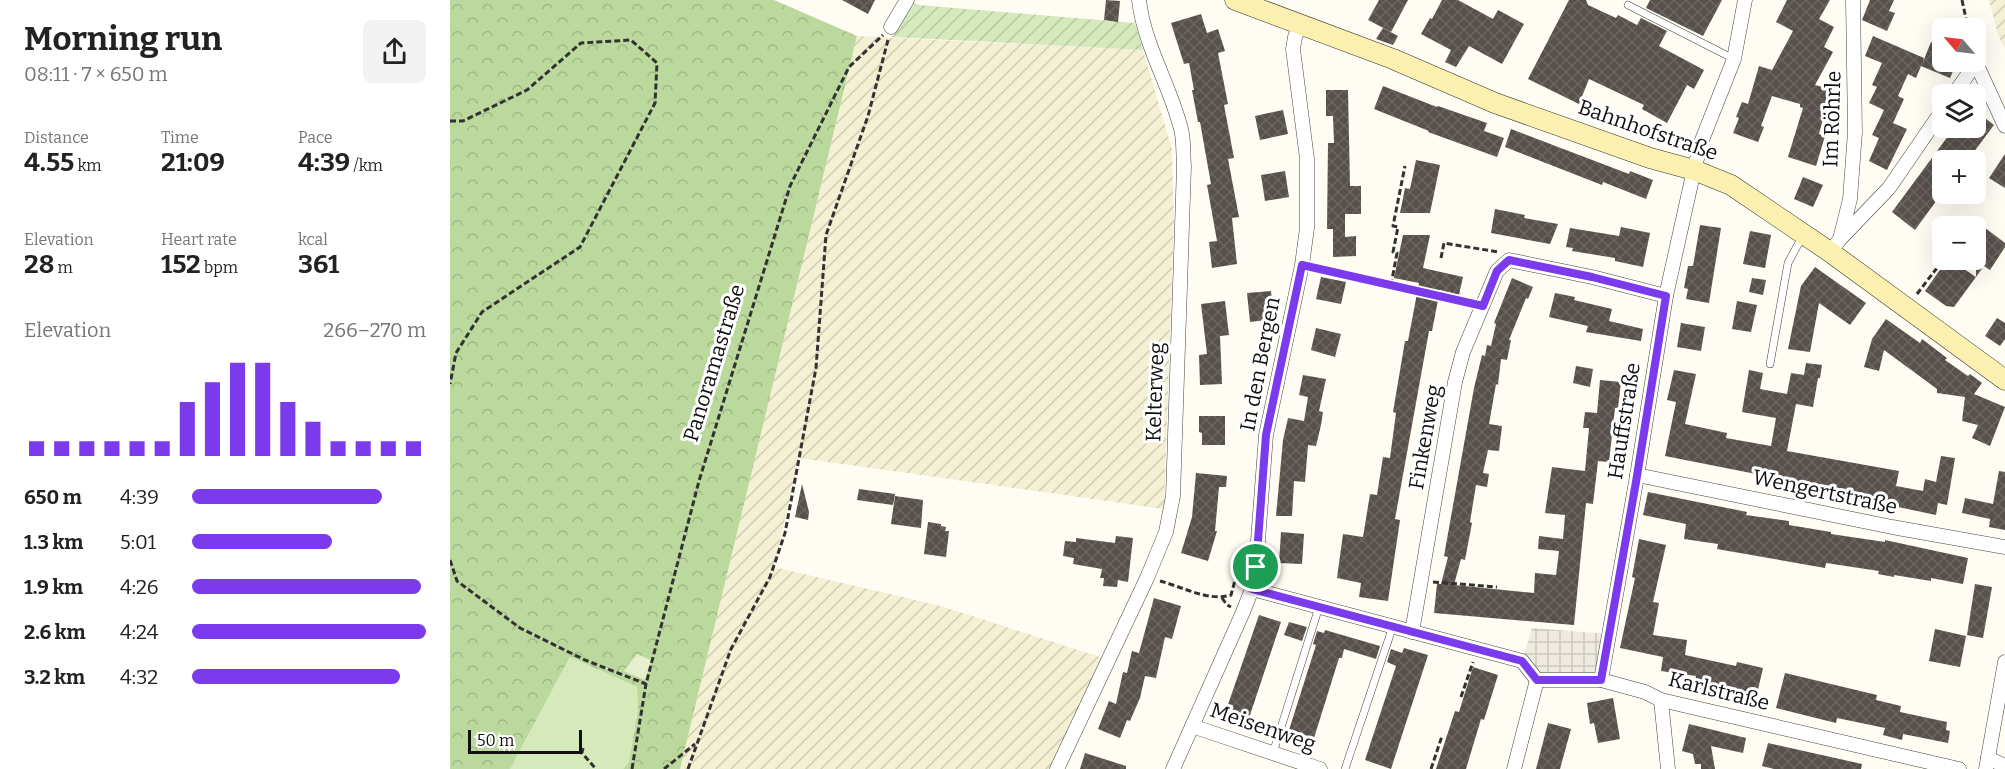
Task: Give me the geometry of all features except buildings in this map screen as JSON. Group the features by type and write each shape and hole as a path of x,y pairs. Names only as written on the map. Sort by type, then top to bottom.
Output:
{"street":[{"path":"891,27 907,0"},
{"name":"Kelterweg","path":"1057,769 1147,578 1166,532 1173,496 1184,166 1182,130 1150,43 1140,12 1139,0"},
{"name":"Bahnhofstraße","path":"1235,0 1300,26 1393,58 1495,103 1650,158 1694,170 1731,186 1804,234 1835,245 1906,308 2005,380"},
{"name":"Hauffstraße","path":"1601,680 1666,296 1702,140 1734,59 1745,0"},
{"name":"Im Röhrle","path":"1835,245 1850,199 1855,132 1853,0"},
{"name":"In den Bergen","path":"1173,769 1252,589 1256,567 1266,435 1302,265 1307,228 1307,159 1293,49 1300,26"},
{"path":"1980,72 2005,126"},
{"path":"1835,245 1889,188 1932,126"},
{"path":"1509,260 1592,277 1666,296"},
{"name":"Finkenweg","path":"1412,632 1455,382 1463,352 1497,271 1509,260"},
{"name":"Wengertstraße","path":"1637,475 1892,527 2005,547"},
{"path":"1252,589 1522,661 1537,680 1514,769"},
{"path":"2005,662 1987,764 2005,766"},
{"name":"Karlstraße","path":"1537,680 1601,680 1646,692 1661,700 1959,769"},
{"path":"1661,700 1668,769"},
{"name":"Meisenweg","path":"1192,726 1273,753 1294,765 1320,769"}],"lane":[{"path":"1628,5 1734,59"},
{"path":"1770,364 1788,263 1804,234"},
{"path":"1273,753 1320,607"},
{"path":"1345,769 1393,626"}],"path":[{"path":"1962,0 1966,18"},
{"name":"Panoramastraße","path":"632,769 646,684 699,481 790,186 849,67 891,27"},
{"path":"688,769 731,649 770,577 785,533 816,368 826,235 868,116 891,27"},
{"path":"450,121 463,121 527,90 581,43 631,40 657,63 655,103 580,247 482,312 456,353 450,384"},
{"path":"1391,285 1397,253 1393,252 1398,227 1393,226 1405,166"},
{"path":"1441,258 1444,243 1497,252 1509,260"},
{"path":"1302,265 1483,306"},
{"path":"1906,308 1935,270"},
{"path":"450,560 457,581 520,628 585,660 646,684"},
{"path":"1147,578 1181,586 1202,595 1222,598 1231,595 1239,566 1256,567"},
{"path":"1422,581 1497,587"},
{"path":"1461,697 1477,649"},
{"path":"1431,769 1442,736"},
{"path":"664,769 697,743"},
{"path":"583,748 582,753 596,769"}],"shaded area":[{"path":"1989,0 2005,0 2005,49 1998,35"},
{"path":"857,36 1143,50 1172,149 1174,221 1164,509 799,458 774,567 941,606 1103,658 1055,769 680,769"},
{"path":"1532,628 1609,634 1601,680 1537,680 1522,661"}],"green space":[{"path":"450,0 774,0 857,36 680,769 623,769 629,762 638,709 637,687 570,657 510,769 450,769"},
{"path":"912,1 919,5 1135,23 1143,50 892,37"},
{"path":"637,654 651,660 645,680 624,671"},
{"path":"570,657 637,687 638,709 629,762 623,769 510,769"}],"route":[{"path":"1509,260 1592,277 1666,296 1601,680 1537,680 1522,661 1252,589 1256,567 1266,435 1302,265 1483,306 1497,271 1509,260"}]}
